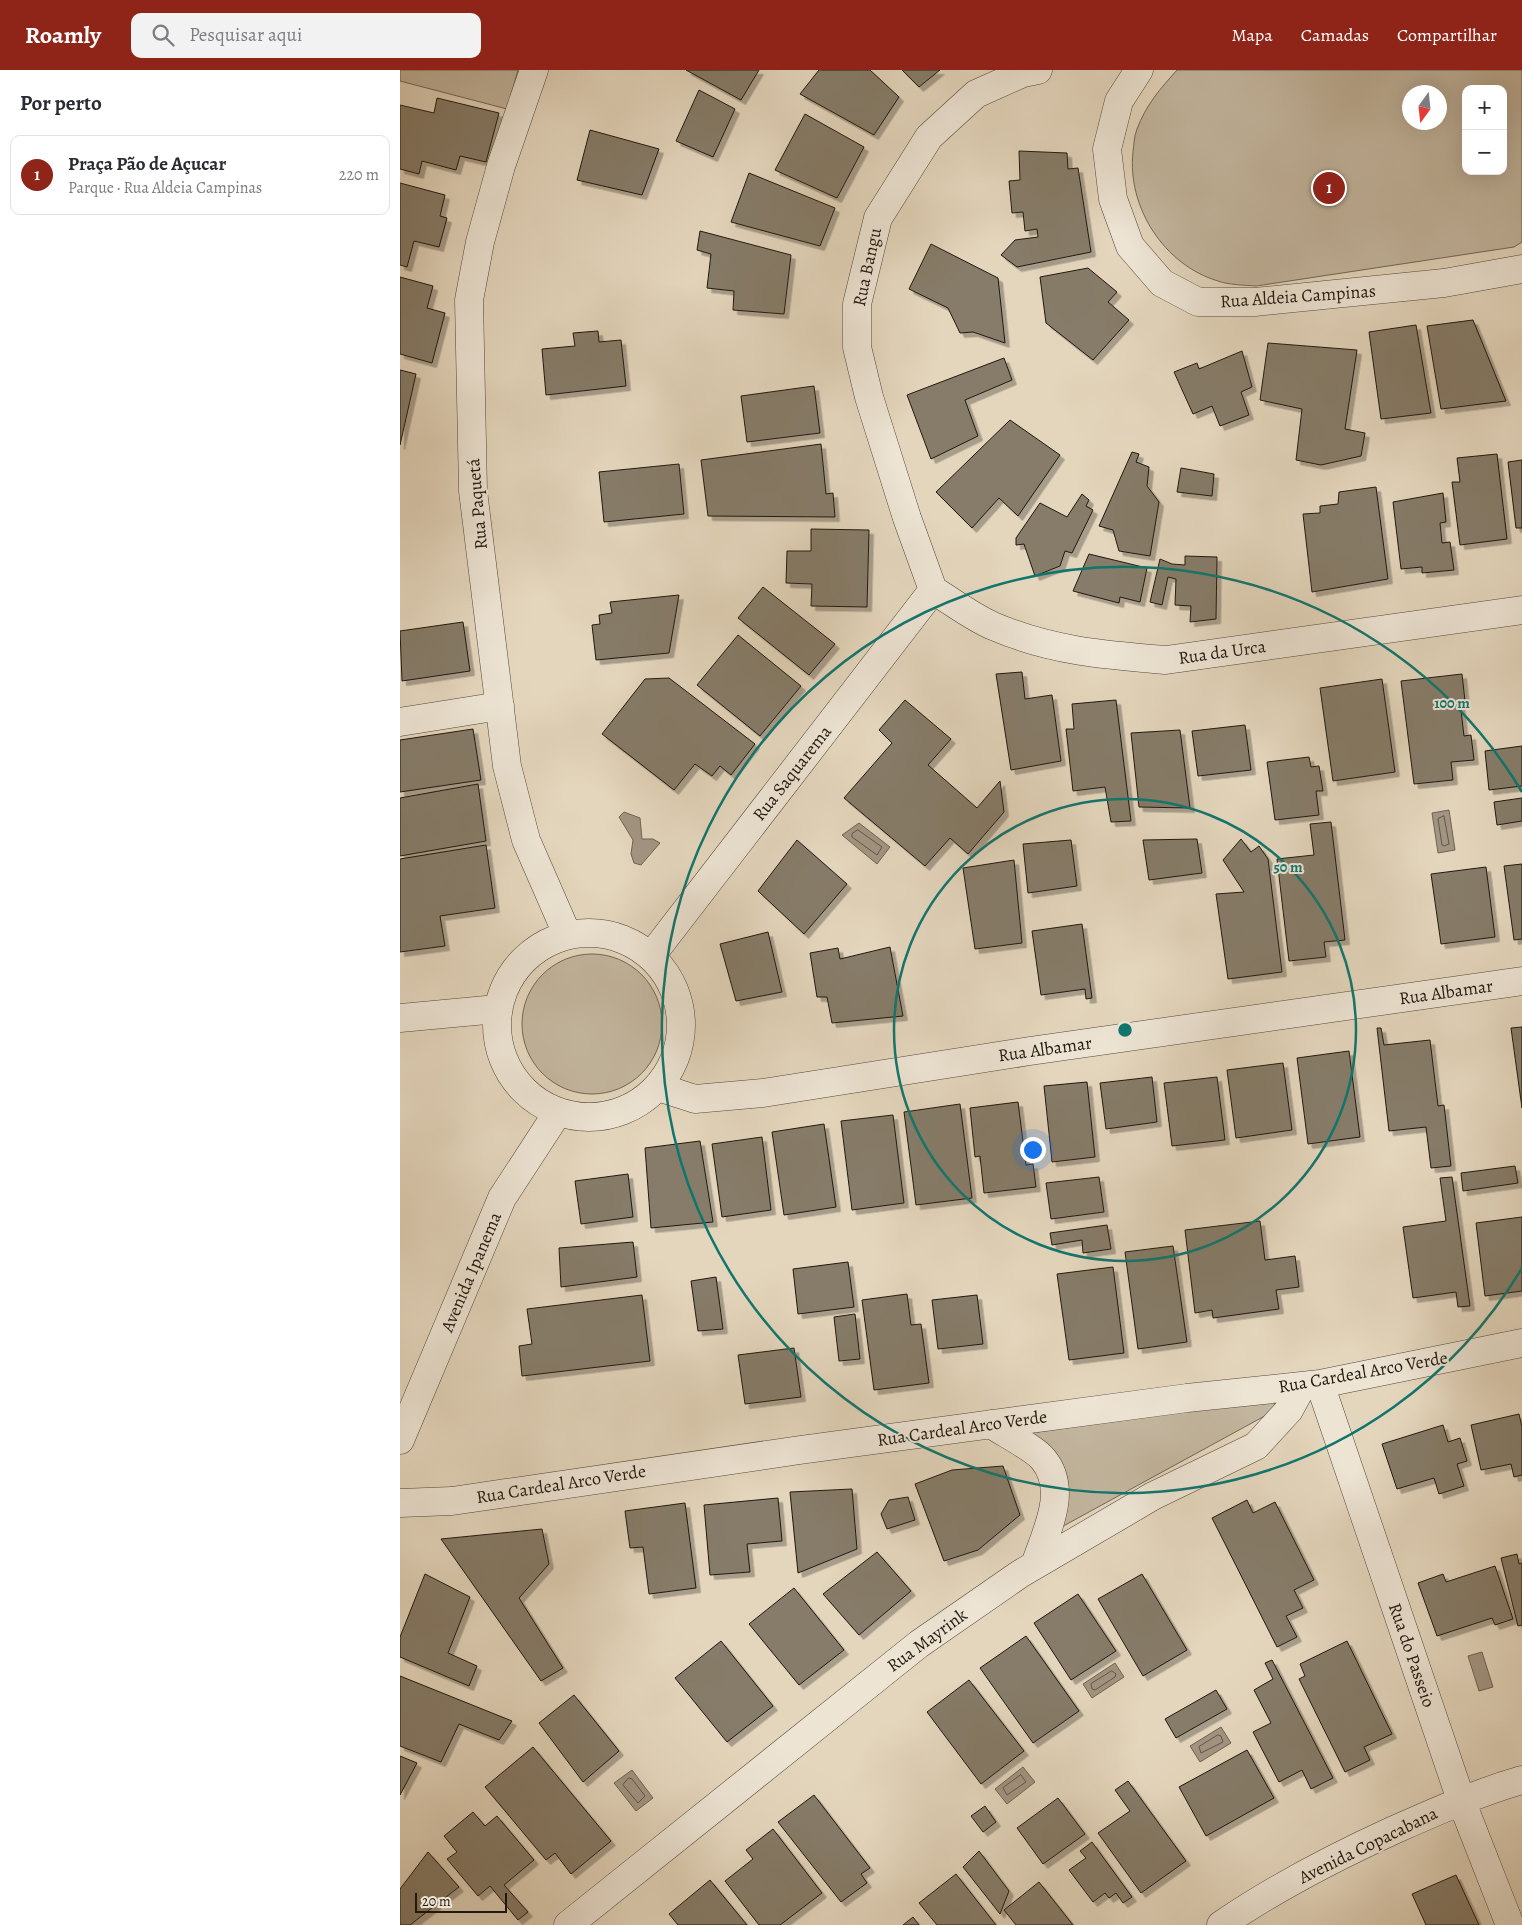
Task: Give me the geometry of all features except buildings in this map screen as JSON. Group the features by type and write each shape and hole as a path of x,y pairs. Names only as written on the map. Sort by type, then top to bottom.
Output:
{"street":[{"name":"Rua Paquetá","path":"534,70 502,166 480,242 468,300 473,491 507,766 526,840 567,934"},
{"name":"Rua Bangu","path":"933,590 907,518 869,397 857,347 857,304 878,218 929,137 976,94 1023,73 1038,70"},
{"name":"Rua Aldeia Campinas","path":"1139,70 1119,101 1107,149 1113,199 1130,246 1162,283 1198,302 1255,302 1444,283 1522,269"},
{"name":"Rua da Urca","path":"933,590 992,626 1053,647 1112,656 1166,660 1522,610"},
{"name":"Rua Saquarema","path":"651,956 933,590"},
{"path":"400,722 500,706"},
{"path":"590,932 612,935 633,943 651,956 670,978 681,1006 682,1035 675,1063 658,1087 637,1104 612,1115 585,1117 558,1112 535,1100 516,1083 503,1060 497,1035 497,1009 506,984 521,961 542,945 567,934 590,932"},
{"name":"Rua Albamar","path":"658,1087 695,1099 764,1093 1040,1050 1522,981"},
{"path":"400,1018 497,1009"},
{"name":"Avenida Ipanema","path":"400,1440 502,1198 558,1112"},
{"name":"Rua Cardeal Arco Verde","path":"400,1503 452,1501 619,1475 991,1424 1187,1398 1311,1385 1522,1343"},
{"name":"Rua Mayrink","path":"568,1925 919,1644 1035,1565 1152,1496 1256,1446 1311,1385"},
{"name":"Rua do Passeio","path":"1311,1385 1461,1800 1510,1925"},
{"path":"991,1424 1042,1458 1052,1475 1056,1492 1035,1565"},
{"name":"Avenida Copacabana","path":"1220,1925 1240,1911 1346,1853 1461,1800 1522,1780"}],"shaded area":[{"path":"400,70 518,70 507,109 400,81"},
{"path":"1177,70 1522,70 1522,242 1514,247 1256,286 1222,282 1199,273 1181,262 1166,248 1153,231 1143,213 1136,193 1133,173 1133,152 1137,129 1149,105"},
{"path":"592,954 606,955 619,959 642,974 657,997 661,1010 661,1038 657,1051 642,1074 619,1089 606,1093 592,1094 578,1093 565,1089 542,1074 527,1051 523,1038 522,1024 523,1010 527,997 542,974 565,959 578,955"},
{"path":"1268,1398 1276,1405 1272,1412 1056,1530 1024,1434"}],"water":[{"path":"1449,810 1455,850 1438,853 1432,813"},
{"path":"624,812 640,818 642,839 653,839 660,843 641,865 634,863 631,854 633,840 619,817"},
{"path":"859,823 890,847 877,864 842,835"},
{"path":"1482,1652 1493,1687 1479,1691 1468,1656"},
{"path":"1115,1663 1124,1677 1092,1698 1083,1684"},
{"path":"1221,1727 1231,1743 1200,1762 1190,1746"},
{"path":"1023,1767 1035,1782 1007,1804 995,1789"},
{"path":"632,1770 653,1798 636,1811 614,1783"}],"place":[{"name":"Praça Pão de Açucar","path":"1329,188"}]}
